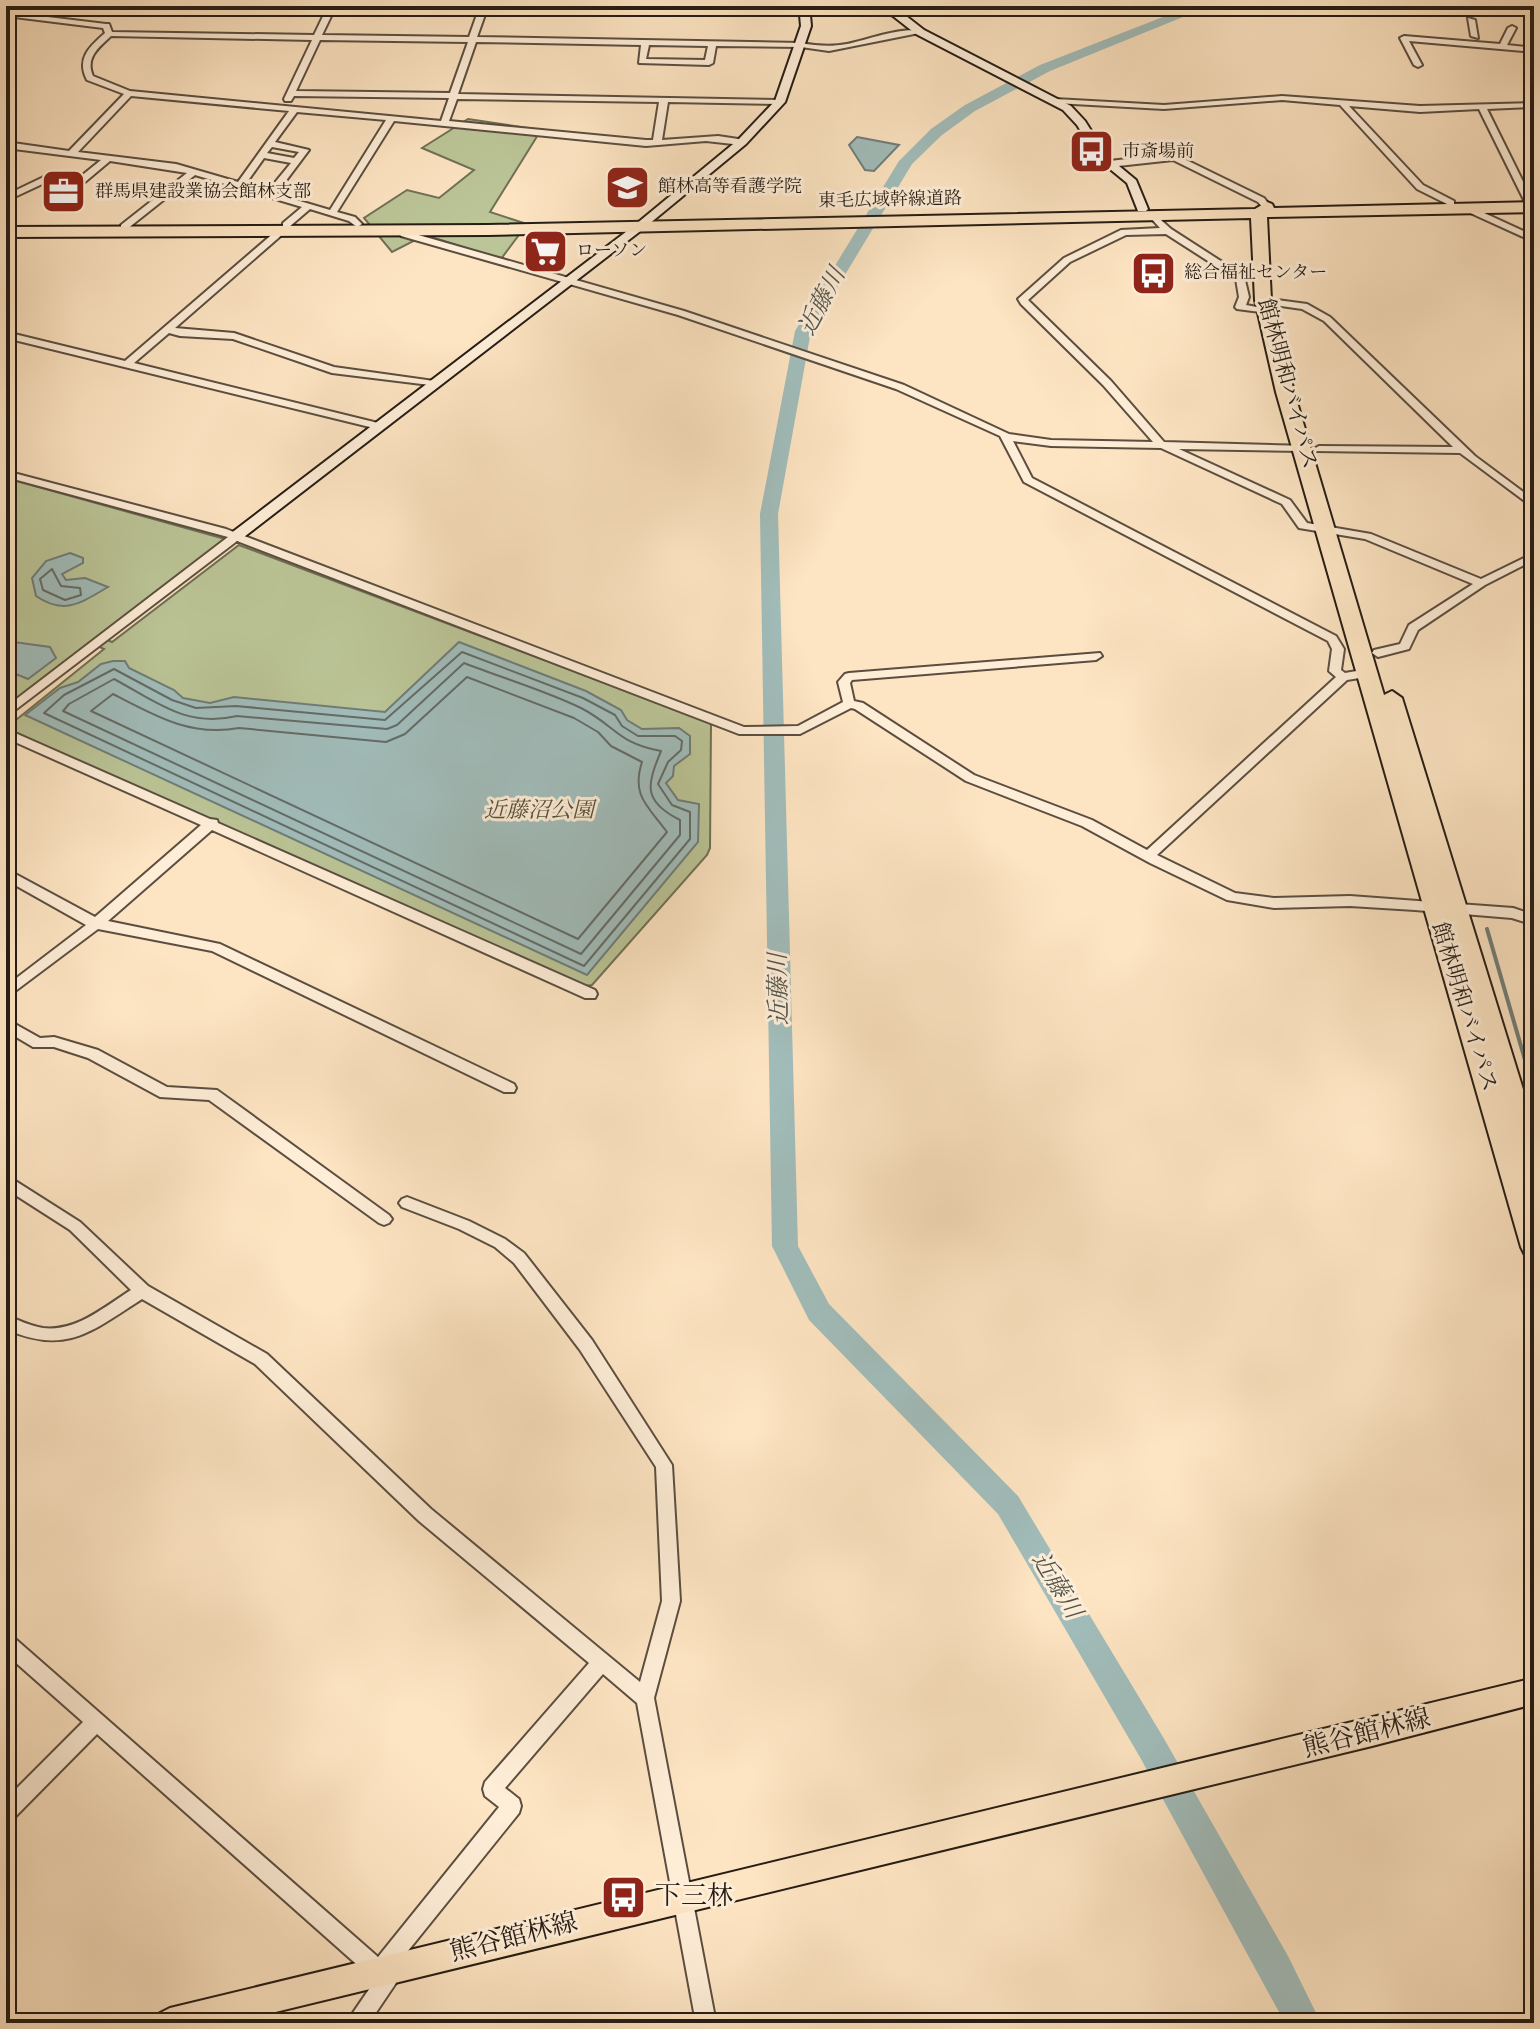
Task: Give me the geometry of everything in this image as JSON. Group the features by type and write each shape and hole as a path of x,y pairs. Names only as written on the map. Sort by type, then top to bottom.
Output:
{"highway":[{"name":"東毛広域幹線道路","path":"1266,211 1451,203 1533,206"},
{"name":"東毛広域幹線道路","path":"6,226 402,230 887,217 1533,206"},
{"name":"館林明和バイパス","path":"1266,211 1271,307 1334,531 1368,673 1534,1167"},
{"name":"東毛広域幹線道路","path":"6,232 282,229 357,224 644,223"},
{"name":"館林明和バイパス","path":"1334,531 1378,653 1534,1247"}],"main road":[{"name":"熊谷館林線","path":"170,2023 1534,1691"}],"street":[{"path":"283,109 332,6"},
{"path":"444,124 484,6"},
{"path":"6,713 644,223 742,142 780,102 807,20 799,6"},
{"path":"878,6 897,14 920,32 1055,101 1075,115 1109,164 1132,182 1147,212 1168,231 1241,278 1242,309 1304,306 1327,319 1463,450 1534,505"},
{"path":"6,14 106,26 109,34"},
{"path":"1471,20 1475,36"},
{"path":"1503,46 1512,28"},
{"path":"742,142 719,136 657,143 129,93 105,87 86,72 89,51 109,34 712,43 833,48 895,33 920,32"},
{"path":"1418,65 1404,38 1534,50"},
{"path":"645,42 642,61 709,63 712,43"},
{"path":"71,154 129,93"},
{"path":"291,93 780,102"},
{"path":"1055,101 1164,107 1282,98 1420,109 1534,105"},
{"path":"657,143 664,100"},
{"path":"1344,105 1420,187 1451,203"},
{"path":"1481,106 1533,206"},
{"path":"239,187 294,110"},
{"path":"332,213 391,119"},
{"path":"270,144 305,150 270,195"},
{"path":"6,145 194,172 352,219 357,224"},
{"path":"262,155 296,161"},
{"path":"1109,164 1174,157 1261,200 1266,211"},
{"path":"6,198 52,176 82,180 107,159"},
{"path":"124,227 194,172"},
{"path":"127,364 309,206"},
{"path":"1469,209 1534,239"},
{"path":"402,230 404,234 814,356 900,387 1007,437 1051,443 1463,450"},
{"path":"1168,231 1124,232 1067,260 1023,300 1107,383 1160,444 1286,502 1298,523 1367,536 1481,583"},
{"path":"168,329 180,333 234,336 332,370 434,384"},
{"path":"6,335 378,426"},
{"path":"1007,437 1028,480 1332,639 1338,649 1335,671 1343,677"},
{"path":"6,474 119,502 235,537 748,732 800,730 849,704 859,706 970,778 1078,818 1232,897 1274,903 1350,901 1513,913 1534,920"},
{"path":"1378,653 1405,646 1413,628 1481,583 1534,556"},
{"path":"849,704 844,682 849,677 1096,656"},
{"path":"1148,856 1343,677 1368,673"},
{"path":"6,733 590,994"},
{"path":"6,993 96,924 212,823"},
{"path":"6,874 96,924 215,947 509,1088"},
{"path":"6,1024 38,1043 54,1042 93,1054 165,1093 212,1094 384,1219"},
{"path":"6,1181 75,1226 142,1291 261,1359 425,1515 645,1698"},
{"path":"407,1203 464,1225 500,1243 519,1258 586,1345 664,1465 671,1601 645,1698 685,1897 706,2023"},
{"path":"6,1322 30,1335 63,1336 84,1327 142,1291"},
{"path":"6,1642 379,1971 386,1983 356,2023"},
{"path":"379,1971 512,1806 492,1789 602,1662"},
{"path":"6,1812 97,1721"}],"green space":[{"path":"468,119 541,130 490,212 527,224 501,259 425,235 392,252 364,218 407,190 439,198 474,170 422,148"},
{"name":"近藤沼公園","path":"6,478 225,539 100,637 112,642 239,545 711,723 710,848 707,855 592,985 584,986 6,728 104,649 91,643 6,707"}],"water":[{"path":"857,137 899,145 874,171 865,170 849,145"},
{"path":"70,553 83,558 83,563 62,574 66,580 85,578 108,587 81,602 65,606 46,602 36,596 32,578 46,561"},
{"path":"6,620 12,624 6,641"},
{"path":"6,641 50,647 56,658 28,679 6,670"},
{"path":"459,642 586,691 621,710 627,720 642,729 679,728 690,736 690,754 674,766 673,776 666,783 678,800 699,804 698,842 587,975 25,715 60,688 78,682 101,664 113,661 125,661 129,668 174,690 183,698 210,703 234,697 385,712"}],"waterway":[{"name":"近藤川","path":"1203,6 1045,68 1007,86 936,132 906,161 803,331 769,514 785,1246 819,1312 1008,1505 1152,1748 1304,2023"},
{"path":"1487,929 1534,1091"}],"place":[{"name":"市斎場前","path":"1091,152"},
{"name":"館林高等看護学院","path":"627,187"},
{"name":"群馬県建設業協会館林支部","path":"64,192"},
{"name":"ローソン","path":"545,251"},
{"name":"総合福祉センター","path":"1153,273"},
{"name":"下三林","path":"624,1897"}]}
